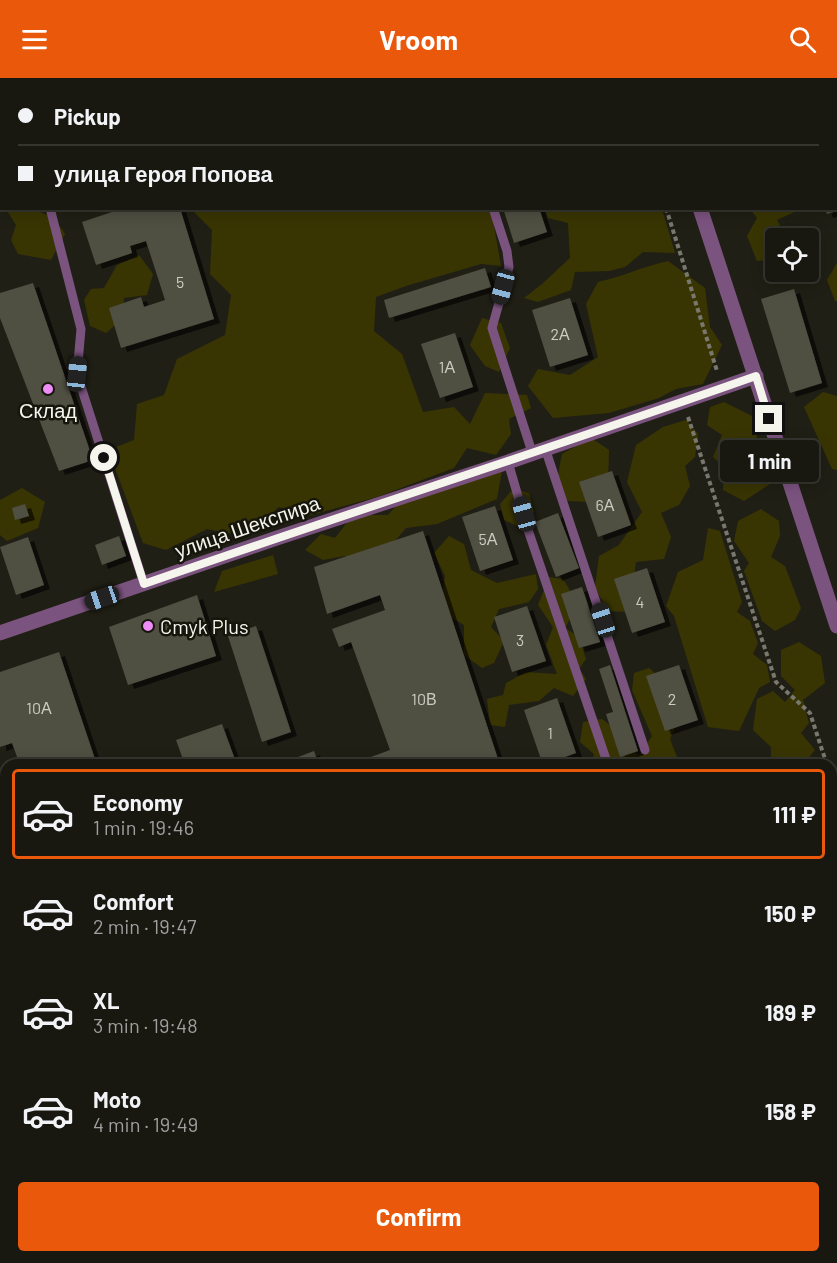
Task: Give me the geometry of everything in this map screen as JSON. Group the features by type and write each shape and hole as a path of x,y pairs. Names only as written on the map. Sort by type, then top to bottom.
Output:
{"street":[{"path":"701,210 837,626"},
{"name":"улица Шекспира","path":"0,633 756,376"}],"lane":[{"path":"51,210 81,329 77,374 144,584"},
{"path":"494,210 507,251 509,267 492,328 539,450 645,750"},
{"path":"508,462 527,527 606,759"}],"path":[{"path":"667,210 722,388"},
{"path":"683,402 776,682 810,713 825,759"}],"shaded area":[{"path":"7,210 33,210 47,215 65,234 51,260 18,254 11,240 16,225"},
{"path":"192,210 491,210 501,266 481,264 376,297 374,331 402,354 423,412 454,407 470,424 485,393 527,395 531,408 509,419 511,434 496,455 467,448 454,468 377,497 307,516 279,507 244,536 207,529 166,550 143,543 113,463 116,447 134,440 137,404 164,395 177,359 225,335 231,295 210,274 212,230"},
{"path":"545,210 662,210 675,253 643,252 625,267 609,271 575,272 571,290 538,302 524,298 570,258 568,223 548,218"},
{"path":"751,210 799,210 777,220 781,228 765,228 765,260 757,261 747,236 757,218"},
{"path":"139,255 153,274 147,295 124,298 123,318 106,333 90,326 84,300 91,289 104,288 117,265"},
{"path":"668,261 705,288 710,327 722,345 703,384 676,389 659,398 609,413 553,418 528,386 538,369 570,375 598,357 586,304 598,282"},
{"path":"837,263 837,301 835,301 827,280"},
{"path":"482,318 501,323 510,348 499,372 485,366 470,345"},
{"path":"823,392 837,396 837,470 832,469 804,407"},
{"path":"724,402 754,417 758,430 755,447 766,465 770,484 744,501 723,490 724,467 713,457 722,435 707,425 710,407"},
{"path":"686,420 698,434 695,457 685,466 690,486 679,505 661,513 671,537 664,559 636,562 629,612 607,611 595,587 599,556 619,545 642,512 627,482 636,445 663,427"},
{"path":"591,438 609,450 608,484 590,502 568,501 556,485 562,454"},
{"path":"502,471 497,499 437,524 406,528 382,556 361,566 345,556 323,560 305,550 321,534 335,538 353,515 388,515 402,499"},
{"path":"22,488 45,502 38,528 7,541 0,535 0,500"},
{"path":"513,489 529,493 534,512 520,527 504,520 500,504"},
{"path":"761,509 779,521 780,536 771,557 785,566 801,608 795,620 775,631 762,621 744,571 749,563 734,541 738,521"},
{"path":"708,528 720,531 742,602 737,612 750,621 758,643 753,654 767,665 770,682 759,688 739,731 708,727 674,616 666,606 678,572 703,560"},
{"path":"449,536 464,544 471,570 497,583 536,574 538,589 529,602 499,609 491,627 504,641 494,663 482,668 464,655 464,625 450,617 442,594 445,576 434,553"},
{"path":"273,555 278,574 214,592 222,571"},
{"path":"549,577 563,579 578,604 565,628 579,637 586,659 579,669 586,679 573,696 554,688 539,701 509,705 505,727 490,725 487,699 503,695 506,683 526,672 557,674 546,645 553,627 538,605"},
{"path":"799,642 821,656 825,683 803,700 809,723 801,733 815,750 808,759 771,759 771,747 753,730 757,699 773,691 785,702 795,690 781,676 781,650"},
{"path":"649,668 674,690 683,710 670,739 678,759 593,759 594,754 580,742 583,722 602,719 620,733 639,756 652,736 632,690 634,673"}],"building":[{"path":"118,210 181,210 214,319 121,348 109,308 141,297 144,307 165,300 146,241 130,246 132,253 96,265 82,222"},
{"path":"504,210 540,210 547,232 514,243"},
{"path":"826,210 837,210 837,211 827,214"},
{"path":"485,268 491,287 389,318 384,300"},
{"name":"Склад","path":"33,283 93,460 59,471 0,318 0,293"},
{"path":"794,289 822,383 790,393 761,299"},
{"path":"570,298 588,355 550,367 532,310"},
{"path":"455,333 473,387 440,398 421,344"},
{"path":"612,471 631,525 598,537 579,482"},
{"path":"25,504 29,516 15,520 12,508"},
{"path":"495,506 513,560 480,571 462,517"},
{"path":"558,513 579,568 556,577 535,522"},
{"path":"423,531 498,759 365,759 390,750 351,642 339,647 332,629 385,610 380,595 327,614 314,567"},
{"path":"119,536 126,556 102,565 95,545"},
{"path":"28,537 44,585 16,595 0,547"},
{"path":"647,568 665,622 632,633 614,579"},
{"path":"582,587 600,642 579,648 561,594"},
{"path":"197,595 216,656 128,685 109,627"},
{"path":"527,606 546,661 512,672 494,617"},
{"path":"256,626 291,732 262,742 228,636"},
{"path":"59,652 95,759 18,759 12,743 0,747 0,672"},
{"path":"610,665 638,751 620,757 606,714 613,712 599,669"},
{"path":"679,665 698,720 665,731 646,676"},
{"path":"557,698 576,753 560,759 541,759 524,710"},
{"path":"222,724 235,759 183,759 176,740"},
{"path":"314,751 317,759 293,759"}],"place":[{"name":"Склад","path":"48,389"},
{"name":"Cmyk Plus","path":"148,626"}],"route":[{"path":"104,458 144,584 756,376 769,419"}]}
